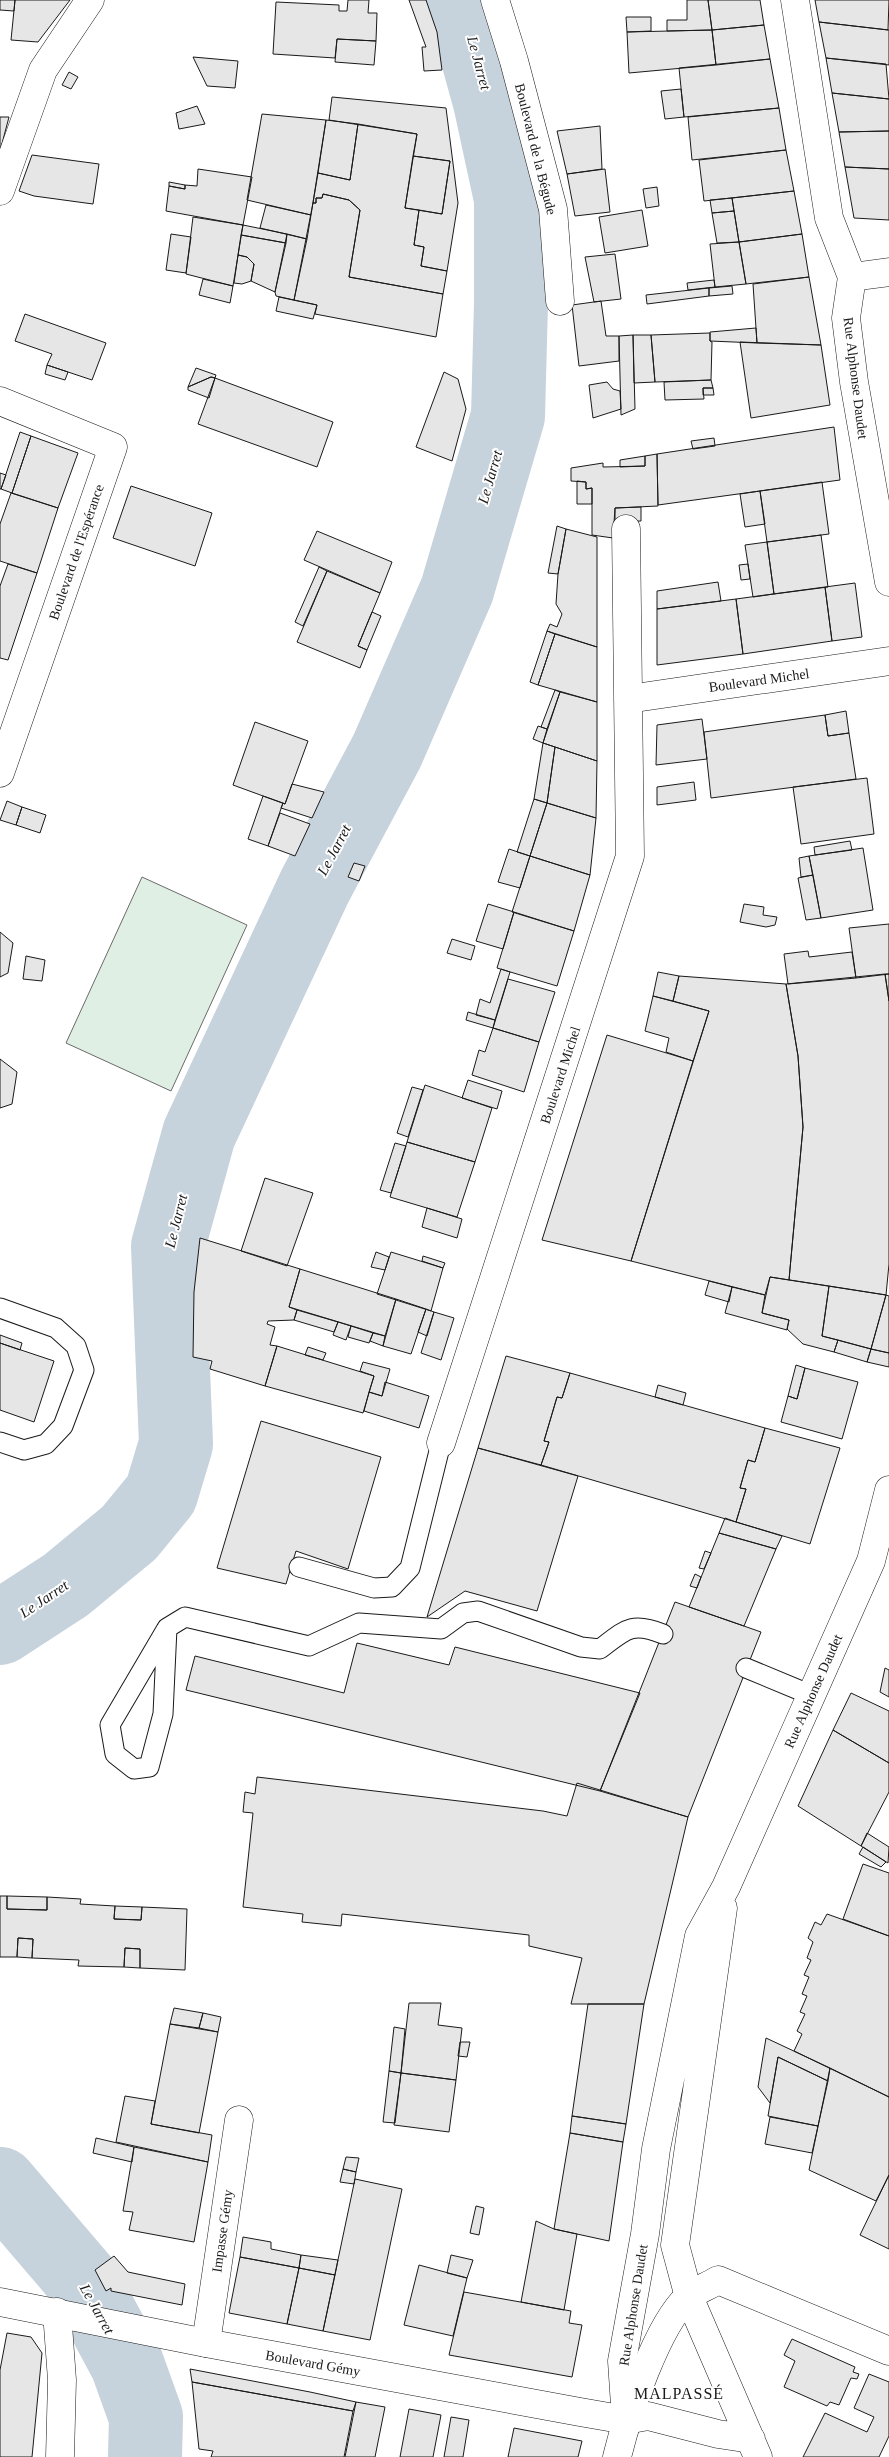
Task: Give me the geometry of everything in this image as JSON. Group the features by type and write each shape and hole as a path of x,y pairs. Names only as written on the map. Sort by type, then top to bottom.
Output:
{"street":[{"path":"0,190 43,70 90,0"},
{"name":"Boulevard de la Bégude","path":"495,0 514,61 553,209 560,301"},
{"name":"Rue Alphonse Daudet","path":"794,0 829,218 852,276 846,318 854,382 889,582"},
{"path":"852,276 889,272"},
{"name":"Boulevard de l'Espérance","path":"0,401 113,447 0,773"},
{"name":"Boulevard Michel","path":"441,1443 630,856 626,529"},
{"name":"Boulevard Michel","path":"628,699 889,661"},
{"name":"Rue Alphonse Daudet","path":"626,2420 622,2361 645,2234 656,2149 699,1936 726,1887 871,1561 888,1498"},
{"name":"Rue Alphonse Daudet","path":"626,2420 672,2316 689,2297 675,2245 726,1887"},
{"name":"Impasse Gémy","path":"206,2343 239,2120"},
{"path":"754,2448 689,2297 718,2280 889,2350"},
{"name":"Boulevard Gémy","path":"0,2302 58,2312 206,2343 626,2420 648,2416 718,2434 754,2448"},
{"path":"58,2312 62,2380 60,2457"},
{"path":"616,2457 626,2420"}],"lane":[{"path":"0,1308 56,1328 76,1346 84,1370 63,1426 46,1444 24,1450 0,1442"},
{"path":"299,1567 374,1588 392,1587 410,1568 441,1443"},
{"path":"167,1628 164,1714 149,1767 134,1769 115,1754 110,1725 167,1628 185,1617 309,1646 359,1623 441,1629 463,1613 478,1611 581,1647 600,1648 628,1628 648,1628 663,1634"},
{"path":"746,1668 812,1695"}],"green space":[{"path":"142,877 247,925 171,1091 66,1043"}],"building":[{"path":"0,0 15,0 14,11 0,10"},
{"path":"15,0 70,0 38,42 11,40"},
{"path":"348,0 369,0 368,13 377,13 376,41 337,39 335,58 273,54 276,2 339,5 339,11 347,11"},
{"path":"409,0 426,0 437,32 442,70 424,71 422,47 426,47"},
{"path":"687,0 708,0 712,30 667,31 667,20 687,20"},
{"path":"708,0 760,0 764,25 712,30"},
{"path":"815,0 889,0 888,30 819,22"},
{"path":"626,17 651,17 651,31 627,32"},
{"path":"819,22 889,30 889,65 826,58"},
{"path":"764,25 770,59 716,65 712,30"},
{"path":"712,30 716,65 629,73 627,32"},
{"path":"337,39 376,41 374,65 335,62"},
{"path":"193,57 238,61 235,88 207,86"},
{"path":"826,58 886,64 889,99 832,93"},
{"path":"770,59 779,108 684,117 679,68"},
{"path":"69,72 78,77 71,89 62,85"},
{"path":"681,89 684,117 665,119 661,91"},
{"path":"832,93 889,99 889,131 839,132"},
{"path":"332,97 446,108 458,203 447,271 421,266 424,247 414,245 419,210 442,214 450,161 413,156 417,134 329,120"},
{"path":"197,106 205,124 179,129 176,113"},
{"path":"779,108 786,150 692,160 688,117"},
{"path":"262,114 326,120 311,215 247,200"},
{"path":"0,117 9,117 0,151"},
{"path":"326,120 358,124 350,180 318,173"},
{"path":"358,124 417,134 405,208 419,210 414,245 424,247 421,266 447,271 443,294 349,277 360,210 349,200 323,194 322,198 316,198 316,203 313,203 318,173 350,180"},
{"path":"600,126 602,169 567,174 557,131"},
{"path":"889,131 889,169 845,167 839,132"},
{"path":"786,150 794,191 704,201 699,160"},
{"path":"32,155 99,164 93,204 34,196 19,191"},
{"path":"413,156 450,161 442,214 405,208"},
{"path":"845,167 889,169 889,220 854,218"},
{"path":"198,169 252,177 243,225 166,211 169,186 185,189 185,185 197,186"},
{"path":"605,169 610,212 575,216 567,174"},
{"path":"169,182 185,185 185,189 169,186"},
{"path":"657,187 659,206 646,208 643,189"},
{"path":"794,191 802,234 739,242 732,198"},
{"path":"323,194 349,200 360,210 349,277 443,294 436,337 315,314 317,305 294,300 313,203 316,203 316,198 322,198"},
{"path":"732,198 734,211 712,213 710,200"},
{"path":"266,205 311,215 307,239 260,228"},
{"path":"642,210 648,246 605,253 599,217"},
{"path":"734,211 739,242 717,243 712,213"},
{"path":"193,217 243,225 233,286 186,274"},
{"path":"243,225 287,234 286,243 241,235"},
{"path":"171,234 191,237 186,273 166,270"},
{"path":"287,234 307,239 294,300 276,296 275,292"},
{"path":"802,234 809,277 746,284 739,242"},
{"path":"241,235 286,243 275,292 251,281 254,264 247,257 238,255"},
{"path":"739,242 746,284 715,287 710,244"},
{"path":"615,254 621,299 594,302 585,257"},
{"path":"238,255 247,257 254,264 251,281 242,284 234,283"},
{"path":"809,277 821,345 757,343 753,284"},
{"path":"203,279 233,286 230,303 199,295"},
{"path":"714,280 715,287 688,290 687,283"},
{"path":"732,286 733,294 709,296 709,288"},
{"path":"709,288 709,296 647,304 646,295"},
{"path":"279,297 317,305 313,319 276,311"},
{"path":"601,301 606,336 619,336 619,361 579,366 572,305"},
{"path":"25,314 106,343 92,380 47,365 52,354 15,341"},
{"path":"756,328 757,343 710,341 710,332"},
{"path":"710,333 710,341 712,342 711,380 655,382 651,335"},
{"path":"633,335 651,335 655,382 634,383"},
{"path":"633,335 635,409 621,415 619,336"},
{"path":"740,342 821,345 830,405 751,418"},
{"path":"47,365 68,372 65,380 45,374"},
{"path":"196,368 216,375 215,378 211,377 188,387"},
{"path":"444,372 458,379 466,409 452,461 416,447"},
{"path":"211,377 215,378 209,398 188,390 188,387"},
{"path":"215,378 333,422 317,467 198,424"},
{"path":"711,380 713,388 703,388 704,399 665,400 664,382"},
{"path":"607,382 613,389 620,391 621,409 593,418 589,385"},
{"path":"703,388 713,388 714,395 703,395"},
{"path":"834,427 840,480 658,505 657,454"},
{"path":"20,432 31,436 12,493 1,489"},
{"path":"31,436 78,453 58,508 12,493"},
{"path":"714,438 715,446 693,449 691,441"},
{"path":"657,454 658,506 615,508 613,538 592,535 592,488 586,489 586,482 571,481 571,468 603,463 603,467 645,466 645,456"},
{"path":"645,456 645,466 620,467 620,460"},
{"path":"0,473 6,475 1,489 0,489"},
{"path":"577,481 586,482 586,489 592,488 592,504 577,504"},
{"path":"822,482 829,534 767,542 760,491"},
{"path":"131,486 212,513 195,566 113,538"},
{"path":"760,491 765,524 745,527 740,494"},
{"path":"11,493 58,508 37,573 0,561 0,524"},
{"path":"641,507 641,521 615,522 615,508"},
{"path":"557,526 566,529 558,574 548,573"},
{"path":"566,529 597,537 597,647 547,631 550,624 557,627 562,614 556,604 558,574"},
{"path":"317,531 392,562 380,593 304,560"},
{"path":"821,535 828,587 774,594 767,542"},
{"path":"767,542 774,594 753,597 745,545"},
{"path":"8,564 37,573 8,660 0,658 0,586"},
{"path":"748,564 750,579 741,580 739,565"},
{"path":"319,567 327,571 303,626 295,622"},
{"path":"327,571 380,593 358,646 367,650 360,668 297,642"},
{"path":"718,582 721,601 657,609 657,591"},
{"path":"855,583 862,637 832,641 825,587"},
{"path":"825,587 832,641 743,654 736,599"},
{"path":"736,599 743,654 657,665 657,609"},
{"path":"372,612 381,616 367,650 358,646"},
{"path":"547,631 555,634 538,685 530,682"},
{"path":"555,634 597,647 597,702 538,685"},
{"path":"555,690 560,692 547,729 541,727"},
{"path":"560,692 597,702 597,761 543,743"},
{"path":"846,711 849,733 828,736 825,715"},
{"path":"825,715 828,736 849,733 856,779 711,798 704,732"},
{"path":"702,719 707,759 656,765 657,725"},
{"path":"255,722 308,741 285,804 233,785"},
{"path":"538,726 547,729 543,743 533,739"},
{"path":"543,743 555,747 547,803 534,799"},
{"path":"555,747 597,761 596,818 547,803"},
{"path":"867,778 874,834 801,844 793,787"},
{"path":"694,782 696,800 657,805 657,787"},
{"path":"292,784 324,792 312,818 281,808 283,803 285,804"},
{"path":"263,796 283,803 268,846 248,839"},
{"path":"534,799 547,803 530,856 517,852"},
{"path":"7,801 22,807 16,825 0,820"},
{"path":"547,803 596,818 590,875 530,856"},
{"path":"22,807 46,815 40,833 16,825"},
{"path":"280,813 310,824 295,856 268,846"},
{"path":"850,841 852,850 815,855 814,847"},
{"path":"863,848 873,910 821,918 809,856"},
{"path":"509,849 530,856 520,888 498,882"},
{"path":"530,856 590,875 574,931 512,912"},
{"path":"809,856 813,875 801,877 799,858"},
{"path":"354,863 365,866 359,881 348,877"},
{"path":"813,875 821,918 806,920 798,878"},
{"path":"488,904 514,912 503,949 476,941"},
{"path":"744,904 764,907 763,915 777,917 775,925 766,927 740,922"},
{"path":"514,912 574,931 557,986 497,968"},
{"path":"889,924 889,974 856,978 849,928"},
{"path":"0,932 13,943 8,973 0,977"},
{"path":"452,939 475,946 471,960 447,953"},
{"path":"808,951 809,957 852,952 856,978 788,984 784,954"},
{"path":"26,956 45,960 42,981 23,979"},
{"path":"501,969 510,972 495,1020 476,1015 480,999 490,1003"},
{"path":"658,972 679,976 673,1001 653,996"},
{"path":"885,974 889,1001 889,1264 886,1295 789,1280 803,1127 798,1056 786,984"},
{"path":"885,974 889,974 889,1001"},
{"path":"679,976 786,984 798,1056 803,1127 789,1280 770,1277 765,1295 631,1261 709,1011 673,1001"},
{"path":"508,979 555,992 539,1042 493,1028"},
{"path":"653,996 709,1011 693,1061 666,1052 669,1038 645,1031"},
{"path":"468,1012 495,1020 493,1028 466,1020"},
{"path":"493,1028 539,1042 524,1092 472,1075 479,1050 485,1052"},
{"path":"607,1035 693,1061 631,1261 542,1240"},
{"path":"0,1059 17,1072 12,1104 0,1108"},
{"path":"468,1080 502,1091 497,1109 462,1098"},
{"path":"425,1085 492,1108 475,1162 407,1142"},
{"path":"412,1087 423,1090 408,1137 397,1133"},
{"path":"407,1142 475,1162 457,1217 390,1197"},
{"path":"395,1143 406,1146 391,1193 380,1190"},
{"path":"265,1178 313,1193 287,1266 241,1251"},
{"path":"427,1208 462,1219 457,1238 422,1227"},
{"path":"200,1238 300,1269 289,1307 297,1310 294,1320 268,1321 267,1324 275,1327 270,1345 277,1346 265,1386 210,1369 212,1361 193,1357 194,1292"},
{"path":"376,1252 389,1257 385,1270 371,1267"},
{"path":"391,1252 443,1268 431,1311 377,1294"},
{"path":"423,1256 445,1263 443,1268 422,1261"},
{"path":"300,1269 396,1299 385,1336 289,1307"},
{"path":"770,1277 829,1286 822,1336 838,1340 834,1352 803,1344 787,1329 789,1320 762,1313"},
{"path":"709,1281 732,1287 729,1302 705,1295"},
{"path":"829,1286 886,1295 871,1349 822,1336"},
{"path":"732,1287 765,1295 762,1313 789,1320 787,1330 725,1313"},
{"path":"886,1295 889,1296 889,1353 871,1349"},
{"path":"396,1299 426,1309 411,1354 383,1346"},
{"path":"426,1309 434,1312 427,1336 418,1332"},
{"path":"297,1310 338,1322 334,1332 294,1320"},
{"path":"434,1312 454,1318 441,1360 421,1353"},
{"path":"338,1322 351,1326 346,1340 333,1335"},
{"path":"351,1326 373,1333 369,1343 348,1337"},
{"path":"373,1333 385,1336 383,1346 370,1341"},
{"path":"0,1335 22,1343 20,1350 0,1343"},
{"path":"838,1340 871,1349 867,1362 834,1352"},
{"path":"0,1343 54,1361 34,1422 0,1410"},
{"path":"277,1346 374,1376 363,1413 265,1386"},
{"path":"308,1347 326,1353 323,1360 305,1355"},
{"path":"871,1349 889,1353 889,1367 867,1362"},
{"path":"506,1356 570,1373 562,1398 557,1397 544,1441 549,1442 541,1465 478,1448"},
{"path":"363,1362 390,1369 382,1396 369,1392 374,1376 360,1371"},
{"path":"796,1365 805,1368 797,1399 788,1396"},
{"path":"805,1368 858,1382 842,1439 781,1422 788,1396 797,1399"},
{"path":"570,1373 765,1428 755,1462 748,1460 740,1488 746,1489 736,1522 541,1465 549,1442 544,1441 557,1397 562,1398"},
{"path":"385,1382 429,1396 419,1428 364,1411 369,1392 382,1396"},
{"path":"658,1385 686,1393 683,1405 655,1397"},
{"path":"261,1421 381,1457 348,1569 296,1551 286,1584 217,1568"},
{"path":"765,1428 840,1448 810,1544 736,1522 746,1489 740,1488 748,1460 755,1462"},
{"path":"478,1448 578,1476 537,1611 465,1591 427,1617"},
{"path":"725,1518 782,1536 776,1549 719,1533"},
{"path":"719,1533 776,1549 744,1626 689,1607"},
{"path":"705,1551 711,1553 704,1569 699,1568"},
{"path":"695,1574 701,1577 697,1588 690,1586"},
{"path":"675,1602 761,1632 688,1817 600,1791"},
{"path":"357,1643 449,1665 455,1647 640,1693 600,1791 186,1690 195,1656 344,1693"},
{"path":"885,1668 889,1670 889,1697 880,1692"},
{"path":"851,1693 889,1711 889,1763 833,1730"},
{"path":"833,1730 889,1763 889,1792 861,1846 798,1806"},
{"path":"257,1777 543,1811 567,1816 577,1783 688,1817 644,2004 571,2004 582,1958 529,1946 529,1935 342,1914 341,1926 302,1922 303,1914 243,1907 253,1813 243,1812 245,1792 255,1794"},
{"path":"867,1833 889,1847 888,1863 861,1846"},
{"path":"863,1847 886,1862 881,1867 859,1854"},
{"path":"863,1864 889,1873 889,1936 843,1919"},
{"path":"0,1896 7,1896 7,1909 47,1910 47,1897 81,1899 80,1904 115,1906 114,1919 141,1920 142,1907 187,1909 185,1970 140,1968 140,1949 125,1948 124,1967 78,1966 79,1960 32,1958 33,1939 18,1938 17,1957 0,1957"},
{"path":"7,1896 47,1897 47,1910 7,1909"},
{"path":"115,1906 142,1907 141,1920 114,1919"},
{"path":"827,1914 889,1936 889,2097 794,2051 802,2034 797,2031 805,2014 800,2012 807,1996 802,1994 809,1977 804,1975 811,1960 807,1958 813,1942 808,1938 815,1922 821,1925"},
{"path":"18,1938 33,1939 32,1958 17,1957"},
{"path":"125,1948 140,1949 140,1968 124,1967"},
{"path":"409,2003 441,2003 438,2025 462,2028 456,2080 401,2073"},
{"path":"588,2004 644,2004 626,2124 572,2116"},
{"path":"174,2008 203,2013 199,2028 170,2024"},
{"path":"203,2013 221,2017 218,2032 199,2028"},
{"path":"170,2024 218,2032 199,2133 151,2124"},
{"path":"394,2027 405,2029 401,2073 389,2071"},
{"path":"766,2038 830,2068 828,2081 778,2057 770,2103 758,2087"},
{"path":"460,2042 470,2042 467,2057 458,2056"},
{"path":"778,2057 828,2081 818,2126 768,2116"},
{"path":"830,2068 889,2097 889,2175 876,2201 809,2170"},
{"path":"389,2071 401,2073 395,2123 383,2122"},
{"path":"401,2073 456,2080 449,2132 394,2125"},
{"path":"125,2096 155,2101 151,2124 212,2135 208,2162 116,2142"},
{"path":"572,2116 626,2124 623,2142 570,2133"},
{"path":"770,2117 818,2126 812,2153 765,2144"},
{"path":"570,2133 623,2142 609,2241 554,2229"},
{"path":"96,2138 134,2147 132,2162 93,2153"},
{"path":"134,2147 208,2162 194,2242 129,2230 133,2212 123,2211"},
{"path":"346,2157 359,2158 356,2172 343,2169"},
{"path":"343,2169 356,2172 354,2184 340,2182"},
{"path":"889,2175 889,2249 860,2235"},
{"path":"355,2179 402,2189 370,2340 323,2331"},
{"path":"476,2206 484,2208 479,2235 470,2233"},
{"path":"536,2221 554,2229 577,2234 564,2310 521,2302"},
{"path":"243,2237 271,2242 271,2249 301,2255 299,2268 240,2257"},
{"path":"301,2255 338,2260 335,2275 299,2268"},
{"path":"451,2255 473,2260 467,2278 447,2273"},
{"path":"114,2256 128,2272 185,2284 182,2305 111,2291 111,2288 106,2291 95,2270"},
{"path":"240,2257 299,2268 287,2324 229,2313"},
{"path":"419,2265 467,2278 453,2336 404,2325"},
{"path":"299,2268 335,2275 323,2331 287,2324"},
{"path":"464,2292 571,2311 569,2323 582,2325 572,2377 449,2355"},
{"path":"7,2333 31,2337 42,2353 32,2457 0,2457 0,2370"},
{"path":"792,2339 855,2367 853,2372 859,2374 857,2379 851,2378 839,2405 830,2402 827,2406 784,2387 795,2361 784,2355"},
{"path":"190,2369 356,2402 353,2411 192,2382"},
{"path":"869,2374 889,2382 889,2436 879,2457 803,2457 825,2413 867,2432 874,2417 854,2408"},
{"path":"192,2382 353,2411 344,2457 211,2457 213,2451 199,2449"},
{"path":"356,2402 385,2407 375,2457 345,2457"},
{"path":"409,2409 441,2415 433,2457 400,2457"},
{"path":"451,2417 469,2420 463,2457 444,2457"},
{"path":"514,2428 582,2441 578,2457 508,2457"}],"waterway":[{"name":"Le Jarret","path":"0,1628 66,1585 129,1533 161,1494 176,1444 168,1246 199,1134 315,886 387,751 457,590 508,416 511,199 490,102 466,15 458,0"},
{"name":"Le Jarret","path":"0,2184 82,2280 127,2364 146,2417 145,2457"}],"district":[{"name":"MALPASSÉ","path":"679,2393"}]}
